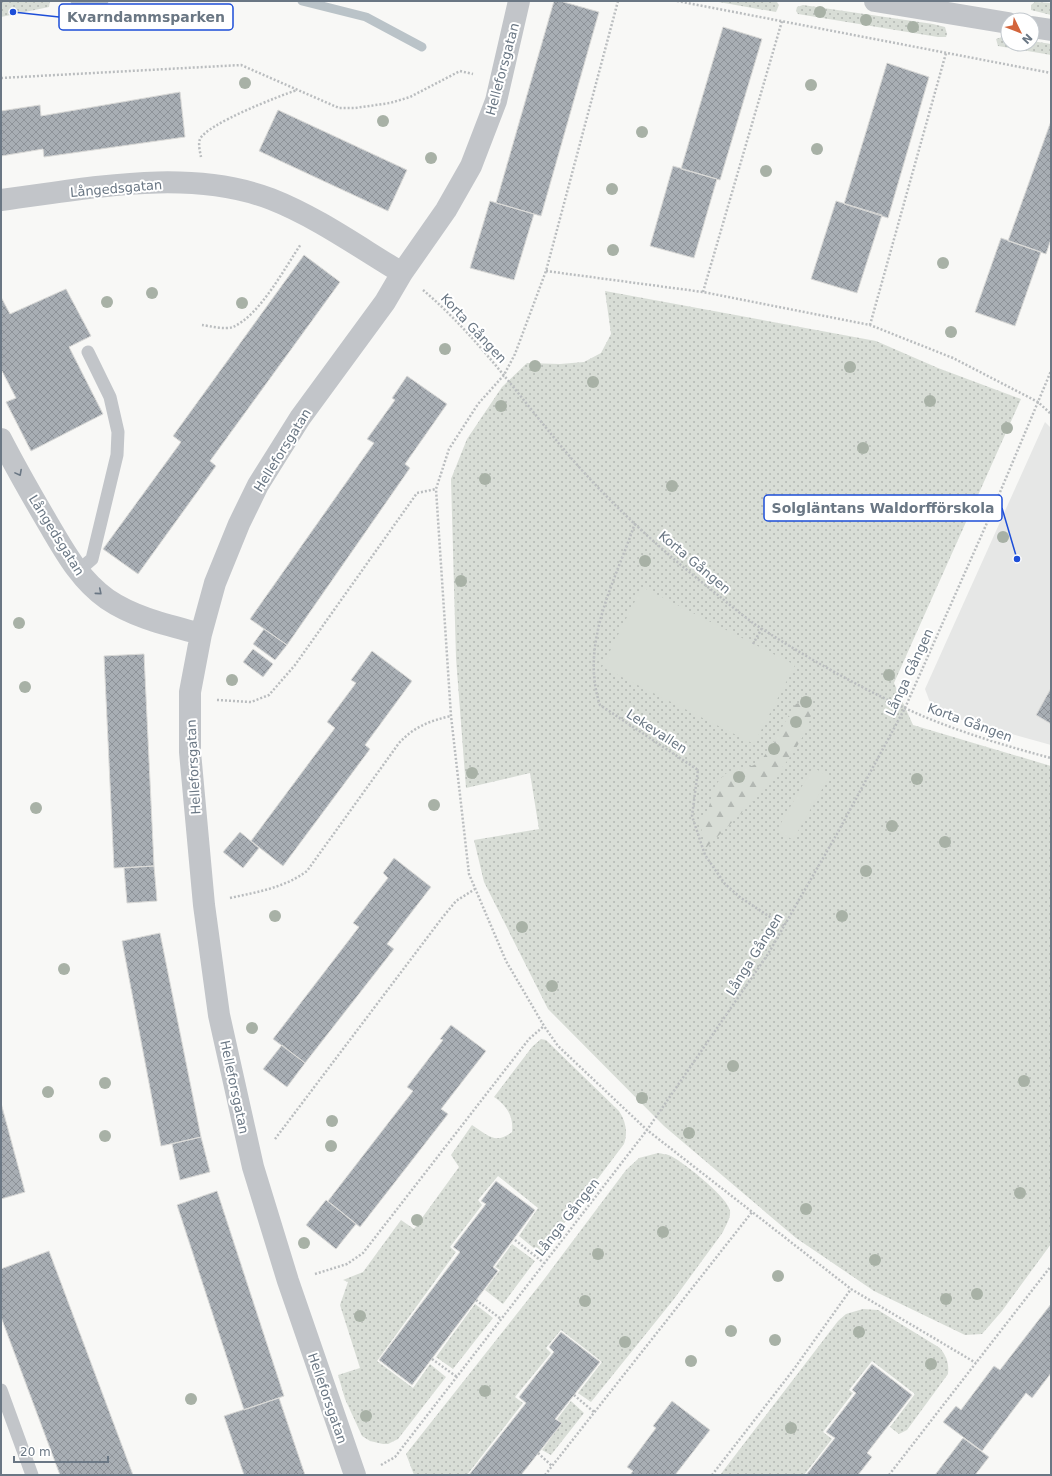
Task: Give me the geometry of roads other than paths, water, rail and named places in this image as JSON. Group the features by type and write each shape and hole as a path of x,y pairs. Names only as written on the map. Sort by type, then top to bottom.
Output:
{"street":[{"name":"Helleforsgatan","path":"365,1471 288,1281 253,1167 219,1015 204,905 190,752 190,692 201,634 215,583 239,524 258,485 300,418 385,302 402,273 446,210 471,166 496,101 519,1"},
{"path":"875,1 1000,22"},
{"path":"1040,28 1051,30"},
{"name":"Långedsgatan","path":"1,200 141,183 197,184 241,191 270,199 322,225 402,273"},
{"name":"Långedsgatan","path":"1,439 28,489 78,571 96,591 108,600 146,619 201,634"}],"lane":[{"path":"78,571 92,559 117,455 118,432 110,397 88,352"},
{"path":"1,1390 32,1475"}],"waterway":[{"path":"75,1 104,1"},
{"path":"302,1 366,17 422,47"}],"place":[{"name":"Kvarndammsparken","path":"13,12"},
{"name":"Solgläntans Waldorfförskola","path":"1017,559"}]}
